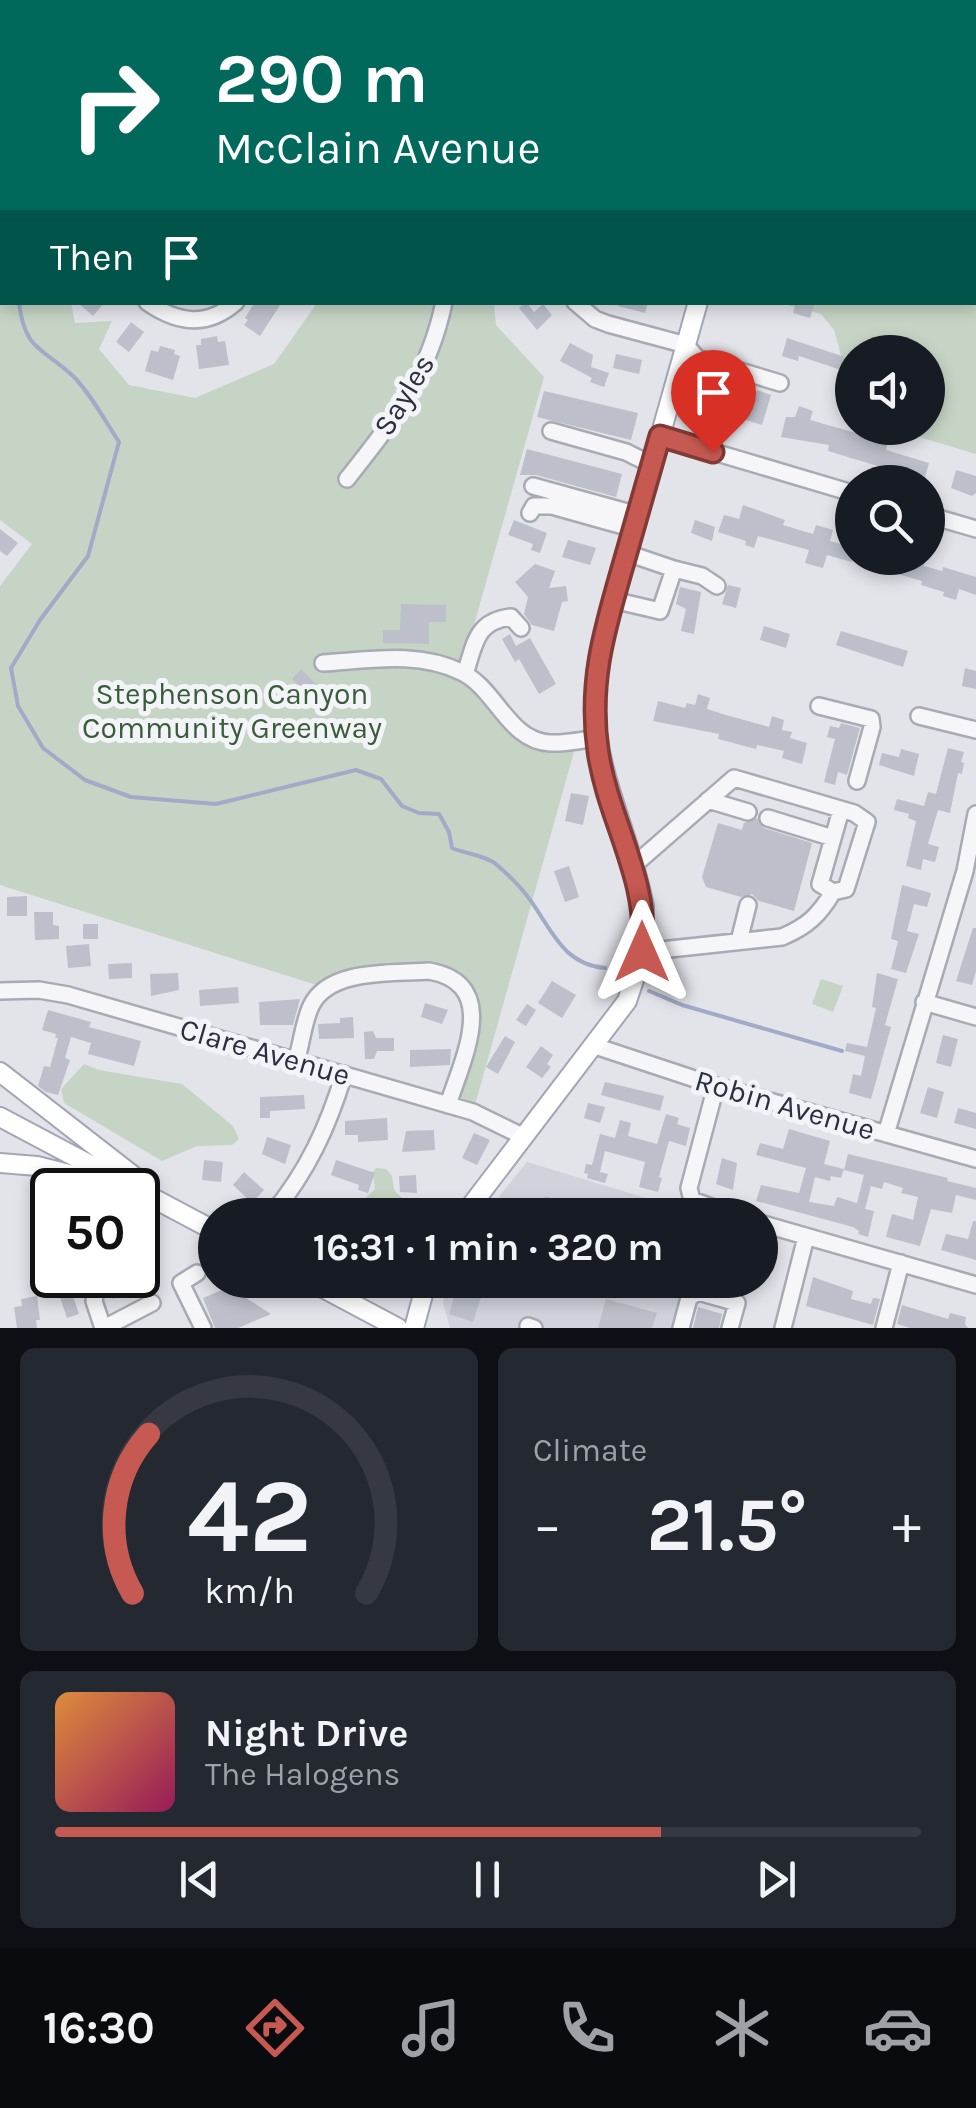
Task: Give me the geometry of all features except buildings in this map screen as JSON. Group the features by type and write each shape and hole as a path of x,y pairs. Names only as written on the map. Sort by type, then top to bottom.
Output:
{"main road":[{"path":"477,1198 626,1001 642,952 645,918 634,866 604,777 596,738 595,676 697,305"},
{"path":"0,1072 189,1217"},
{"path":"0,1117 96,1168"},
{"path":"0,1163 45,1168"},
{"path":"160,1202 198,1222"},
{"path":"342,1298 398,1328"},
{"path":"414,1328 422,1298"}],"street":[{"path":"151,305 164,314 206,321 233,305"},
{"name":"Sayles","path":"346,479 418,381 436,338 443,305"},
{"path":"579,305 608,324 686,345 697,358 780,382"},
{"path":"551,431 626,452 652,464"},
{"path":"660,436 835,488"},
{"path":"533,486 636,522"},
{"path":"530,513 534,506 552,506 636,522"},
{"path":"945,520 976,530"},
{"path":"627,553 702,576 717,586"},
{"path":"614,600 660,610 674,568"},
{"path":"465,674 484,627 492,619 511,617 522,628"},
{"path":"324,663 425,658 465,674 486,690 523,734 552,743 596,738"},
{"path":"819,706 871,719 872,728 856,781"},
{"path":"919,716 973,729"},
{"path":"634,866 734,778 841,810 864,817 867,827 846,889 833,892 820,884 841,810"},
{"path":"708,800 748,812"},
{"path":"886,1134 924,1002 970,873 976,814"},
{"path":"768,818 833,838"},
{"path":"642,952 782,937 820,914 833,892"},
{"path":"739,942 748,905"},
{"path":"296,1060 308,1012 326,988 350,979 440,973 464,991 472,1009 472,1027 448,1105"},
{"name":"Clare Avenue","path":"0,991 39,990 68,995 472,1112 524,1137"},
{"path":"924,1002 976,1017"},
{"name":"Robin Avenue","path":"595,1046 716,1086 976,1160"},
{"path":"284,1198 322,1137 344,1074"},
{"path":"692,1198 689,1188 716,1086"},
{"path":"778,1229 976,1285"},
{"path":"783,1328 806,1238"},
{"path":"884,1328 901,1263"},
{"path":"197,1273 181,1284 203,1328"},
{"path":"681,1328 689,1298 698,1292 737,1303 730,1328"},
{"path":"94,1298 104,1328 136,1321 152,1303"}],"shaded area":[{"path":"527,1162 646,1198 498,1198"},
{"path":"444,1298 685,1298 675,1328 450,1328"}],"green space":[{"name":"Stephenson Canyon Community Greenway","path":"0,305 71,305 75,323 112,321 99,349 129,385 195,398 274,364 316,305 494,305 496,325 544,377 461,671 523,734 577,741 473,1112 448,1105 472,1009 440,973 326,988 0,885 0,586 32,544 0,520"},
{"path":"787,305 976,305 976,454 945,445 945,335 835,335 821,314"},
{"path":"821,979 843,986 833,1012 812,1004"},
{"path":"84,1064 182,1084 233,1126 239,1139 232,1145 197,1146 162,1161 64,1103 61,1089"},
{"path":"376,1168 386,1169 392,1176 394,1190 402,1198 365,1198 375,1189"}],"waterway":[{"path":"19,305 31,340 80,383 119,442 88,556 40,620 11,668 18,706 43,748 85,780 131,797 216,804 356,770 381,779 402,806 419,813 439,814 452,848 486,859 503,870 566,950 589,965 605,968"},
{"path":"649,991 682,1005 842,1051"}],"route":[{"path":"642,952 645,918 640,888 604,777 596,738 597,664 660,436 713,452"}]}
